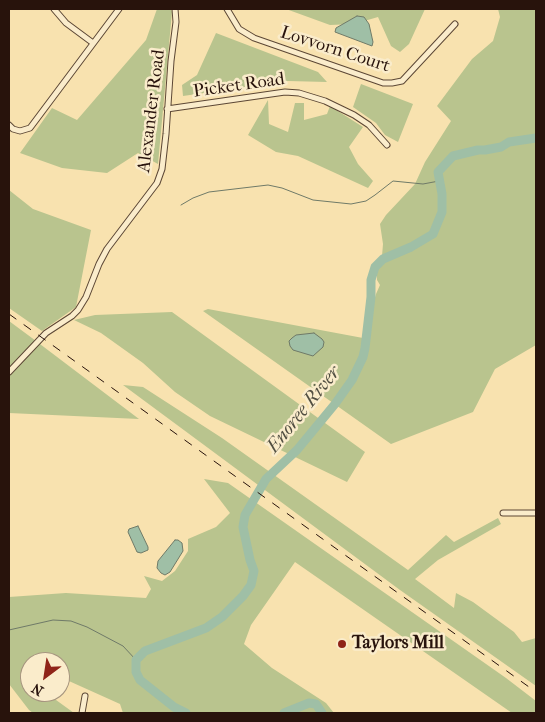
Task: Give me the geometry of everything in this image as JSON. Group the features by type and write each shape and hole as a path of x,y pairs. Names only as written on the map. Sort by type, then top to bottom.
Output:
{"street":[{"path":"54,9 66,24 93,43"},
{"path":"9,125 13,129 20,131 30,128 119,9"},
{"name":"Alexander Road","path":"9,372 46,333 78,310 86,297 107,249 154,188 162,169 171,61 176,27 174,9"},
{"name":"Lovvorn Court","path":"227,9 239,29 254,38 383,83 402,81 455,24"},
{"name":"Picket Road","path":"167,109 285,92 299,93 325,101 354,115 368,125 387,145"},
{"path":"503,512 536,513"},
{"path":"82,713 85,696"}],"shaded area":[{"path":"157,9 171,9 172,12 158,164 138,153 107,173 62,168 20,153 52,108 77,120 146,40"},
{"path":"286,9 425,9 409,44 400,52 391,46 378,17 354,24 330,25"},
{"path":"498,9 536,9 536,345 495,369 473,412 391,444 203,311 208,309 363,338 380,285 377,280 377,268 382,256 383,244 380,224 415,184 425,162 451,121 437,106 472,59 493,41 500,17"},
{"path":"357,16 364,17 369,24 373,42 372,46 335,32 336,28"},
{"path":"216,33 318,72 327,82 288,81 183,96 182,85 197,75"},
{"path":"361,84 413,104 398,142 385,135 376,123 353,107"},
{"path":"268,100 269,124 288,132 295,103 304,103 304,120 327,114 330,106 363,127 349,147 358,164 373,181 368,188 298,156 276,152 248,135"},
{"path":"9,190 33,209 91,230 76,307 42,331 9,308"},
{"path":"172,312 365,452 347,482 210,416 175,392 143,363 101,333 74,320 95,315"},
{"path":"9,321 32,338 139,419 9,413"},
{"path":"314,333 324,342 323,347 313,356 293,350 290,346 289,341 296,335"},
{"path":"123,385 143,387 222,438 408,570 446,535 454,542 498,518 501,524 438,560 415,579 454,608 456,593 473,602 514,632 522,642 536,638 536,686 400,590"},
{"path":"204,479 228,483 506,678 536,701 536,713 512,713 295,562 251,625 244,644 272,668 326,703 334,713 123,713 120,704 70,682 70,652 20,652 20,698 9,684 9,597 66,593 146,598 151,589 144,576 162,581 175,571 188,551 188,539 216,527 230,513"},
{"path":"138,526 148,547 148,550 141,553 137,552 128,532 129,529"},
{"path":"175,540 182,543 183,551 170,572 165,575 157,568 158,561"},
{"path":"23,702 59,702 74,713 33,713"}],"waterway":[{"name":"Enoree River","path":"186,713 174,707 140,680 136,672 136,660 145,651 206,628 222,617 251,585 254,571 243,527 245,515 266,479 297,450 352,380 363,357 365,348 371,280 375,267 383,259 411,247 433,234 442,212 442,194 438,172 453,156 501,147 509,142 536,138"},
{"path":"181,205 209,192 268,185 282,188 313,200 351,204 366,201 393,181 423,184 439,181"},
{"path":"9,630 53,620 71,621 87,627 123,646 136,660"},
{"name":"Enoree River","path":"284,713 309,703 316,704 322,713"}],"railway":[{"path":"9,314 536,692"}],"place":[{"name":"Taylors Mill","path":"342,644"}]}
